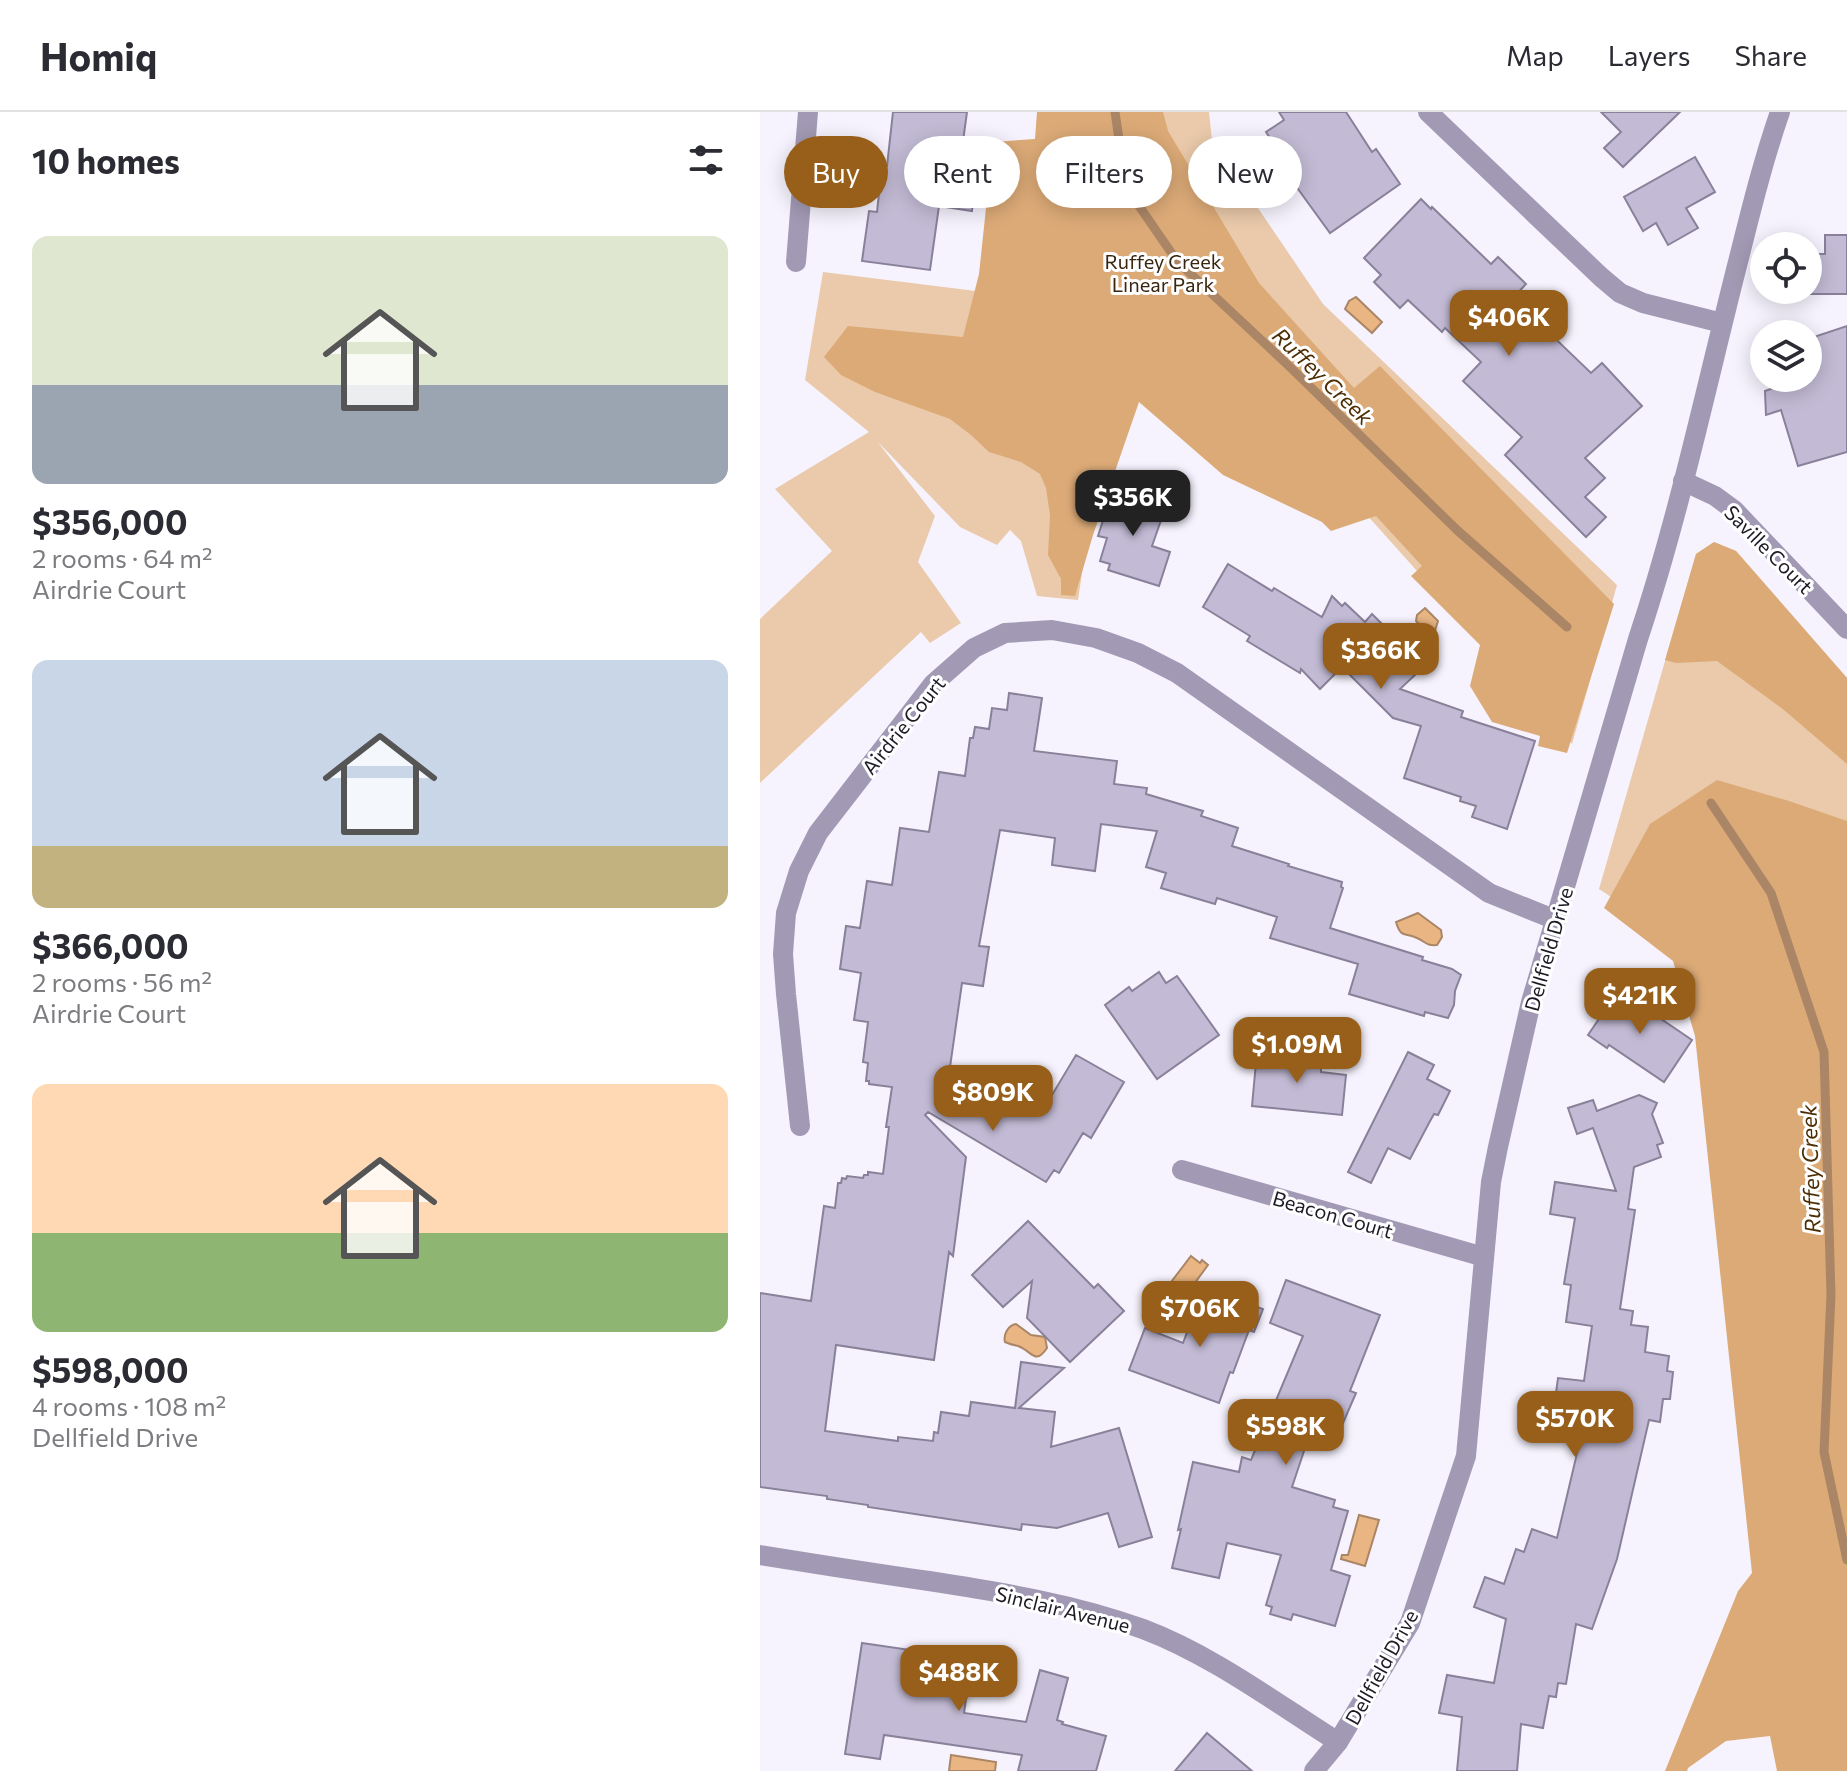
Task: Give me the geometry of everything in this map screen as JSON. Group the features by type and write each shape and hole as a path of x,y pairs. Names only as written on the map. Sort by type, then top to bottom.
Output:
{"street":[{"path":"796,262 808,112"},
{"path":"1428,112 1620,293 1643,303 1722,323"},
{"name":"Dellfield Drive","path":"1314,1771 1338,1742 1410,1623 1466,1456 1491,1182 1531,1002 1652,597 1770,140 1780,112"},
{"name":"Saville Court","path":"1683,481 1715,496 1734,510 1847,629"},
{"name":"Airdrie Court","path":"800,1126 783,954 786,913 799,871 818,833 933,684 974,648 1005,633 1052,630 1096,638 1138,653 1177,673 1489,893 1556,920"},
{"name":"Beacon Court","path":"1182,1170 1484,1257"},
{"name":"Sinclair Avenue","path":"760,1555 974,1588 1111,1618 1146,1630 1214,1664 1338,1742"}],"green space":[{"name":"Ruffey Creek Linear Park","path":"1037,112 1163,112 1171,136 1036,136 1036,208 1172,208 1172,138 1188,164 1188,208 1214,208 1259,283 1354,388 1380,366 1614,604 1567,753 1538,746 1540,736 1492,722 1470,686 1480,645 1411,576 1422,566 1376,516 1331,531 1322,522 1223,475 1139,402 1075,596 1061,595 1061,579 1048,555 1050,515 1046,488 1040,474 1021,462 989,452 950,419 875,392 841,375 824,357 848,326 963,337 979,274 986,208 1020,208 1020,140 1035,139"},
{"name":"Ruffey Creek Linear Park","path":"1050,112 1209,112 1212,136 1188,136 1188,208 1258,208 1323,304 1617,585 1572,744 1349,495 1112,374 1078,600 1037,596 1021,541 1010,530 997,545 960,527 877,441 935,516 918,562 961,623 930,643 921,632 760,783 760,619 832,551 775,489 869,432 805,380 823,272 1008,295 1036,173 1036,208 1172,208 1172,136 1044,136"},
{"path":"1714,542 1736,551 1847,678 1847,1771 1717,967 1599,889 1696,554"},
{"path":"1714,542 1736,551 1847,678 1847,764 1784,710 1717,661 1676,663 1665,660 1696,554"},
{"path":"1717,780 1847,821 1847,1771 1777,1771 1770,1736 1726,1741 1687,1771 1665,1771 1738,1591 1752,1573 1695,1036 1673,961 1604,908 1650,824"}],"shaded area":[{"path":"1356,297 1382,322 1372,333 1345,309 1349,301"},
{"path":"1425,608 1438,621 1427,657 1414,646 1420,625 1416,621 1417,615"},
{"path":"1418,913 1441,930 1442,937 1437,945 1400,931 1396,922"},
{"path":"1191,1256 1208,1265 1189,1291 1186,1301 1168,1286"},
{"path":"1016,1324 1031,1335 1045,1337 1047,1348 1043,1353 1036,1357 1023,1348 1005,1342 1007,1331"},
{"path":"1359,1515 1379,1520 1365,1566 1341,1559 1342,1555 1348,1555"},
{"path":"951,1755 996,1762 995,1771 949,1771"}],"building":[{"path":"893,112 967,112 964,136 904,136 904,208 939,208 930,270 862,261 869,211 888,208 888,157"},
{"path":"1279,112 1346,112 1372,152 1376,149 1400,184 1330,233 1302,194 1302,136 1269,136 1266,132 1284,120"},
{"path":"1601,112 1680,112 1623,167 1604,148 1621,132"},
{"path":"1695,157 1715,192 1686,208 1698,228 1668,245 1656,223 1643,231 1624,197"},
{"path":"1421,199 1491,264 1498,257 1526,284 1513,298 1591,373 1602,363 1642,406 1585,458 1605,478 1585,497 1606,517 1586,537 1505,455 1522,437 1463,381 1481,362 1445,328 1442,332 1408,300 1400,308 1374,282 1381,275 1364,258"},
{"path":"1825,235 1847,235 1847,294 1822,294 1822,254 1825,254"},
{"path":"1847,326 1847,452 1798,466 1781,410 1766,415 1765,392 1822,392 1822,334"},
{"path":"1113,489 1166,506 1152,546 1170,552 1159,586 1108,570 1110,564 1100,561 1107,538 1098,536"},
{"path":"1228,564 1322,617 1332,596 1342,606 1345,603 1365,622 1372,614 1401,643 1393,652 1416,674 1400,689 1463,711 1461,717 1535,741 1507,829 1472,817 1476,806 1460,801 1461,797 1404,778 1421,726 1393,718 1342,667 1320,689 1301,669 1300,673 1247,641 1250,636 1203,607"},
{"path":"1009,693 1042,698 1034,751 1117,761 1114,784 1147,788 1146,794 1203,811 1201,816 1238,828 1232,846 1342,882 1343,888 1330,928 1423,957 1422,960 1461,975 1448,1018 1425,1012 1424,1016 1349,994 1358,964 1270,938 1277,917 1217,898 1215,904 1161,888 1166,873 1146,867 1157,831 1101,824 1095,871 1052,865 1055,838 1000,830 979,946 989,947 983,986 962,983 950,1067 973,1071 968,1107 1008,1112 1018,1095 1043,1110 1076,1055 1124,1082 1091,1138 1083,1133 1059,1173 1054,1170 1046,1182 928,1112 925,1115 966,1157 953,1256 949,1252 934,1360 836,1345 825,1431 898,1441 898,1437 933,1441 934,1432 938,1433 941,1412 969,1416 971,1402 1015,1408 1021,1362 1064,1368 1019,1408 1055,1412 1051,1447 1119,1428 1152,1537 1119,1547 1108,1513 1057,1528 1022,1524 1021,1530 760,1487 760,1293 811,1301 824,1206 835,1208 838,1183 842,1178 863,1178 868,1172 883,1174 892,1087 866,1081 868,1063 863,1062 868,1022 854,1020 861,973 840,969 846,926 860,928 867,881 892,885 900,828 929,832 939,772 965,776 970,738 973,738 975,727 989,729 992,708 1007,710"},
{"path":"1159,972 1166,983 1177,976 1219,1035 1157,1079 1105,1005 1129,987 1132,991"},
{"path":"1620,991 1692,1040 1664,1082 1609,1045 1607,1048 1588,1035"},
{"path":"1257,1052 1319,1058 1321,1072 1346,1075 1342,1115 1252,1106"},
{"path":"1408,1052 1434,1065 1427,1079 1450,1091 1410,1159 1388,1148 1371,1183 1348,1172"},
{"path":"1639,1095 1657,1103 1652,1114 1663,1143 1657,1145 1661,1157 1634,1167 1628,1209 1635,1210 1620,1309 1633,1311 1631,1325 1648,1327 1645,1352 1669,1356 1667,1371 1673,1372 1670,1399 1663,1399 1660,1422 1649,1420 1617,1559 1592,1629 1576,1624 1566,1684 1558,1683 1556,1697 1549,1696 1543,1728 1521,1724 1517,1771 1457,1771 1462,1717 1439,1713 1447,1675 1494,1683 1506,1619 1474,1607 1485,1577 1504,1584 1516,1549 1524,1552 1532,1529 1557,1538 1579,1445 1559,1440 1566,1410 1554,1408 1558,1378 1584,1381 1592,1326 1566,1322 1571,1285 1564,1284 1575,1218 1550,1214 1555,1182 1616,1191 1593,1128 1577,1134 1568,1108 1593,1100 1597,1111"},
{"path":"1028,1221 1094,1288 1098,1284 1124,1311 1070,1362 1027,1318 1032,1281 1003,1307 972,1275"},
{"path":"1286,1280 1380,1315 1350,1391 1356,1393 1337,1437 1330,1434 1325,1446 1308,1439 1292,1487 1335,1500 1333,1507 1348,1511 1331,1570 1350,1576 1335,1626 1293,1614 1291,1620 1270,1614 1272,1607 1266,1605 1281,1555 1227,1543 1219,1578 1172,1568 1193,1462 1239,1472 1242,1457 1251,1460 1303,1336 1270,1323"},
{"path":"1216,1293 1263,1309 1254,1332 1249,1330 1219,1403 1129,1370 1145,1328 1183,1343 1197,1306 1210,1310"},
{"path":"862,1643 972,1659 964,1713 1026,1722 1040,1670 1068,1678 1057,1720 1106,1736 1096,1771 1018,1771 1022,1755 884,1735 880,1759 845,1754"},
{"path":"1207,1733 1252,1771 1175,1771"}],"waterway":[{"name":"Ruffey Creek","path":"1115,112 1126,187 1177,261 1457,530 1567,627"},
{"name":"Ruffey Creek","path":"1711,803 1771,893 1824,1052 1831,1295 1824,1452 1847,1560"}]}
